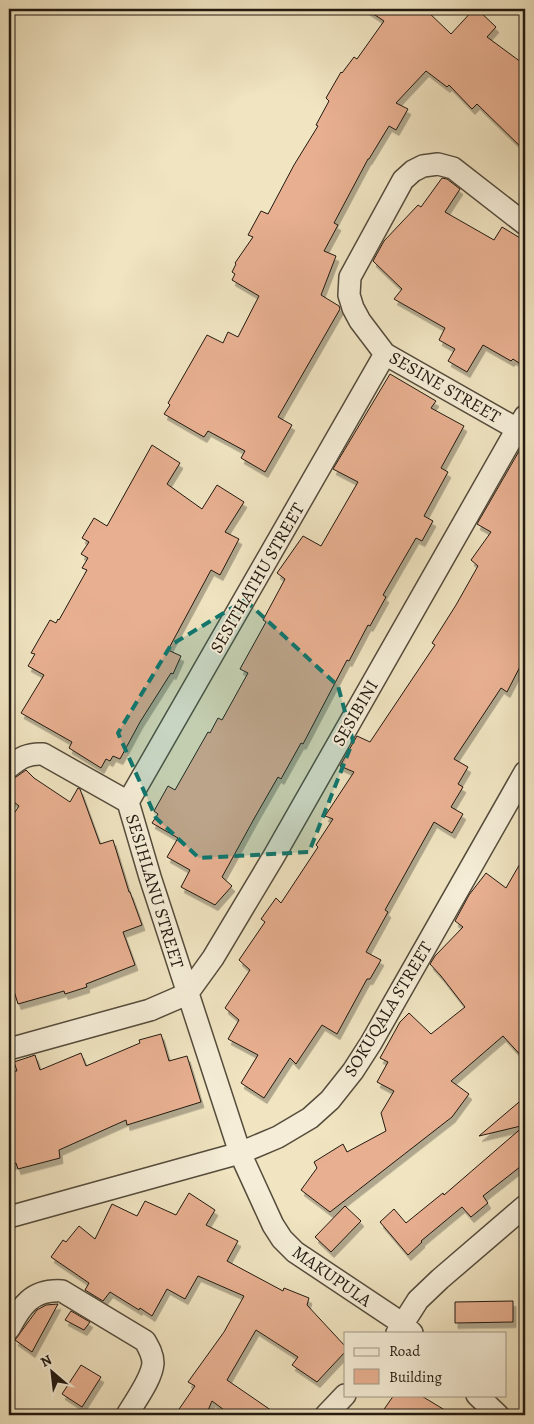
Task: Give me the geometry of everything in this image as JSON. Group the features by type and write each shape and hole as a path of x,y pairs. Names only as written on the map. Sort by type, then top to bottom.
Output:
{"street":[{"name":"SESINE STREET","path":"523,426 385,354 360,321 349,295 350,276 404,180 413,171 424,166 438,164 453,168 525,224"},
{"name":"SESITHATHU STREET","path":"128,802 385,354"},
{"name":"SESIBINI","path":"187,994 213,958 274,856 523,426"},
{"name":"SESIHLANU STREET","path":"9,767 19,758 32,754 43,754 128,802 187,994 240,1153"},
{"name":"SOKUQALA STREET","path":"9,1217 240,1153 278,1137 310,1118 330,1100 353,1071 371,1043 525,772"},
{"path":"9,1049 150,1010 187,994"},
{"name":"MAKUPULA","path":"240,1153 273,1225 282,1239 295,1252 404,1330"},
{"path":"404,1330 418,1300 525,1206"},
{"path":"9,1329 20,1308 28,1300 46,1292 62,1291 145,1341 151,1351 153,1361 151,1373 127,1415"},
{"path":"326,1415 344,1396"},
{"path":"478,1396 498,1415"}],"highlighted area":[{"path":"245,600 338,686 353,741 309,852 199,858 156,818 118,733 171,645"}],"building":[{"path":"366,9 425,9 451,34 474,9 477,9 496,27 487,37 525,65 525,151 477,104 472,109 449,85 447,87 426,71 396,103 408,109 396,130 389,126 368,159 334,223 338,225 324,251 336,256 321,295 339,306 340,309 278,417 292,425 265,472 241,458 245,451 208,431 204,437 164,414 170,405 168,403 207,335 223,343 228,332 238,337 259,296 232,280 235,274 232,272 235,263 253,237 248,235 261,211 268,214 294,165 318,126 316,125 329,101 326,98 341,72 354,57 357,59 384,21"},
{"path":"442,178 447,179 460,189 445,212 494,240 502,227 525,241 525,367 513,359 511,361 483,345 467,372 448,361 455,349 439,340 445,328 394,299 402,289 373,261 384,241 418,205 421,207"},
{"path":"390,374 436,401 431,408 464,426 441,468 448,472 424,516 433,521 422,541 416,538 383,595 386,597 370,626 368,625 349,661 347,660 303,744 301,743 281,779 278,777 255,817 222,877 232,886 215,905 181,887 190,870 167,857 178,838 152,823 158,814 154,811 168,786 175,790 208,732 210,733 218,718 222,720 248,673 240,669 266,622 263,620 285,579 277,573 303,536 321,546 358,482 333,469"},
{"path":"152,445 180,463 167,484 202,509 217,485 244,502 225,532 239,539 220,575 211,570 168,650 181,656 173,674 171,673 140,722 120,759 113,756 110,761 106,759 101,768 69,748 72,742 21,713 44,675 28,666 35,654 31,653 50,620 56,623 59,620 87,570 82,568 88,558 81,554 89,542 82,538 94,518 107,526"},
{"path":"522,446 525,446 525,657 507,692 501,688 454,759 468,767 458,784 463,787 451,807 463,814 452,833 434,822 385,910 388,912 366,952 381,960 370,979 367,979 337,1034 322,1025 296,1064 290,1058 264,1098 241,1083 258,1055 228,1039 239,1020 225,1008 250,970 239,960 265,922 261,919 276,898 281,903 318,847 316,845 333,819 325,816 354,772 340,766 357,736 370,742 435,645 432,643 478,566 471,560 491,532 477,524"},
{"path":"26,770 34,778 70,802 78,788 80,789 100,844 113,840 129,892 142,925 123,932 135,965 86,984 87,987 65,994 64,991 18,1004 9,975 9,821 19,806 9,798 9,779 16,777"},
{"path":"525,855 525,1060 503,1036 451,1081 469,1094 452,1117 330,1212 301,1190 317,1168 314,1162 343,1144 347,1152 386,1131 381,1113 394,1091 377,1082 388,1062 380,1058 400,1022 409,1013 431,1034 465,1007 430,964 435,956 463,927 455,921 469,895 486,873 506,888"},
{"path":"161,1034 169,1061 187,1056 201,1102 127,1125 126,1120 59,1150 60,1158 18,1169 16,1163 9,1165 9,1072 17,1071 14,1062 35,1055 40,1070 81,1053 86,1066 140,1043 139,1040"},
{"path":"525,1097 525,1125 479,1136"},
{"path":"525,1125 525,1163 483,1196 488,1203 471,1217 462,1207 421,1241 408,1255 380,1222 394,1209 406,1223 443,1193 444,1195"},
{"path":"189,1193 215,1210 206,1225 238,1241 227,1261 283,1291 284,1288 309,1298 307,1305 344,1345 344,1353 317,1382 292,1365 298,1357 256,1330 227,1380 278,1415 231,1415 212,1401 206,1415 175,1415 195,1386 188,1382 224,1332 244,1296 198,1276 185,1299 167,1289 152,1316 110,1292 103,1301 85,1290 89,1283 51,1257 63,1240 66,1242 79,1226 95,1239 112,1204 137,1216 145,1201 176,1215"},
{"path":"345,1206 361,1221 331,1252 315,1237"},
{"path":"513,1301 513,1322 455,1323 455,1302"},
{"path":"58,1304 32,1352 15,1340 37,1310 46,1305"},
{"path":"71,1311 90,1322 84,1330 65,1320"},
{"path":"81,1365 101,1377 82,1407 62,1394"},
{"path":"393,1396 422,1396 453,1415 380,1415"}]}
